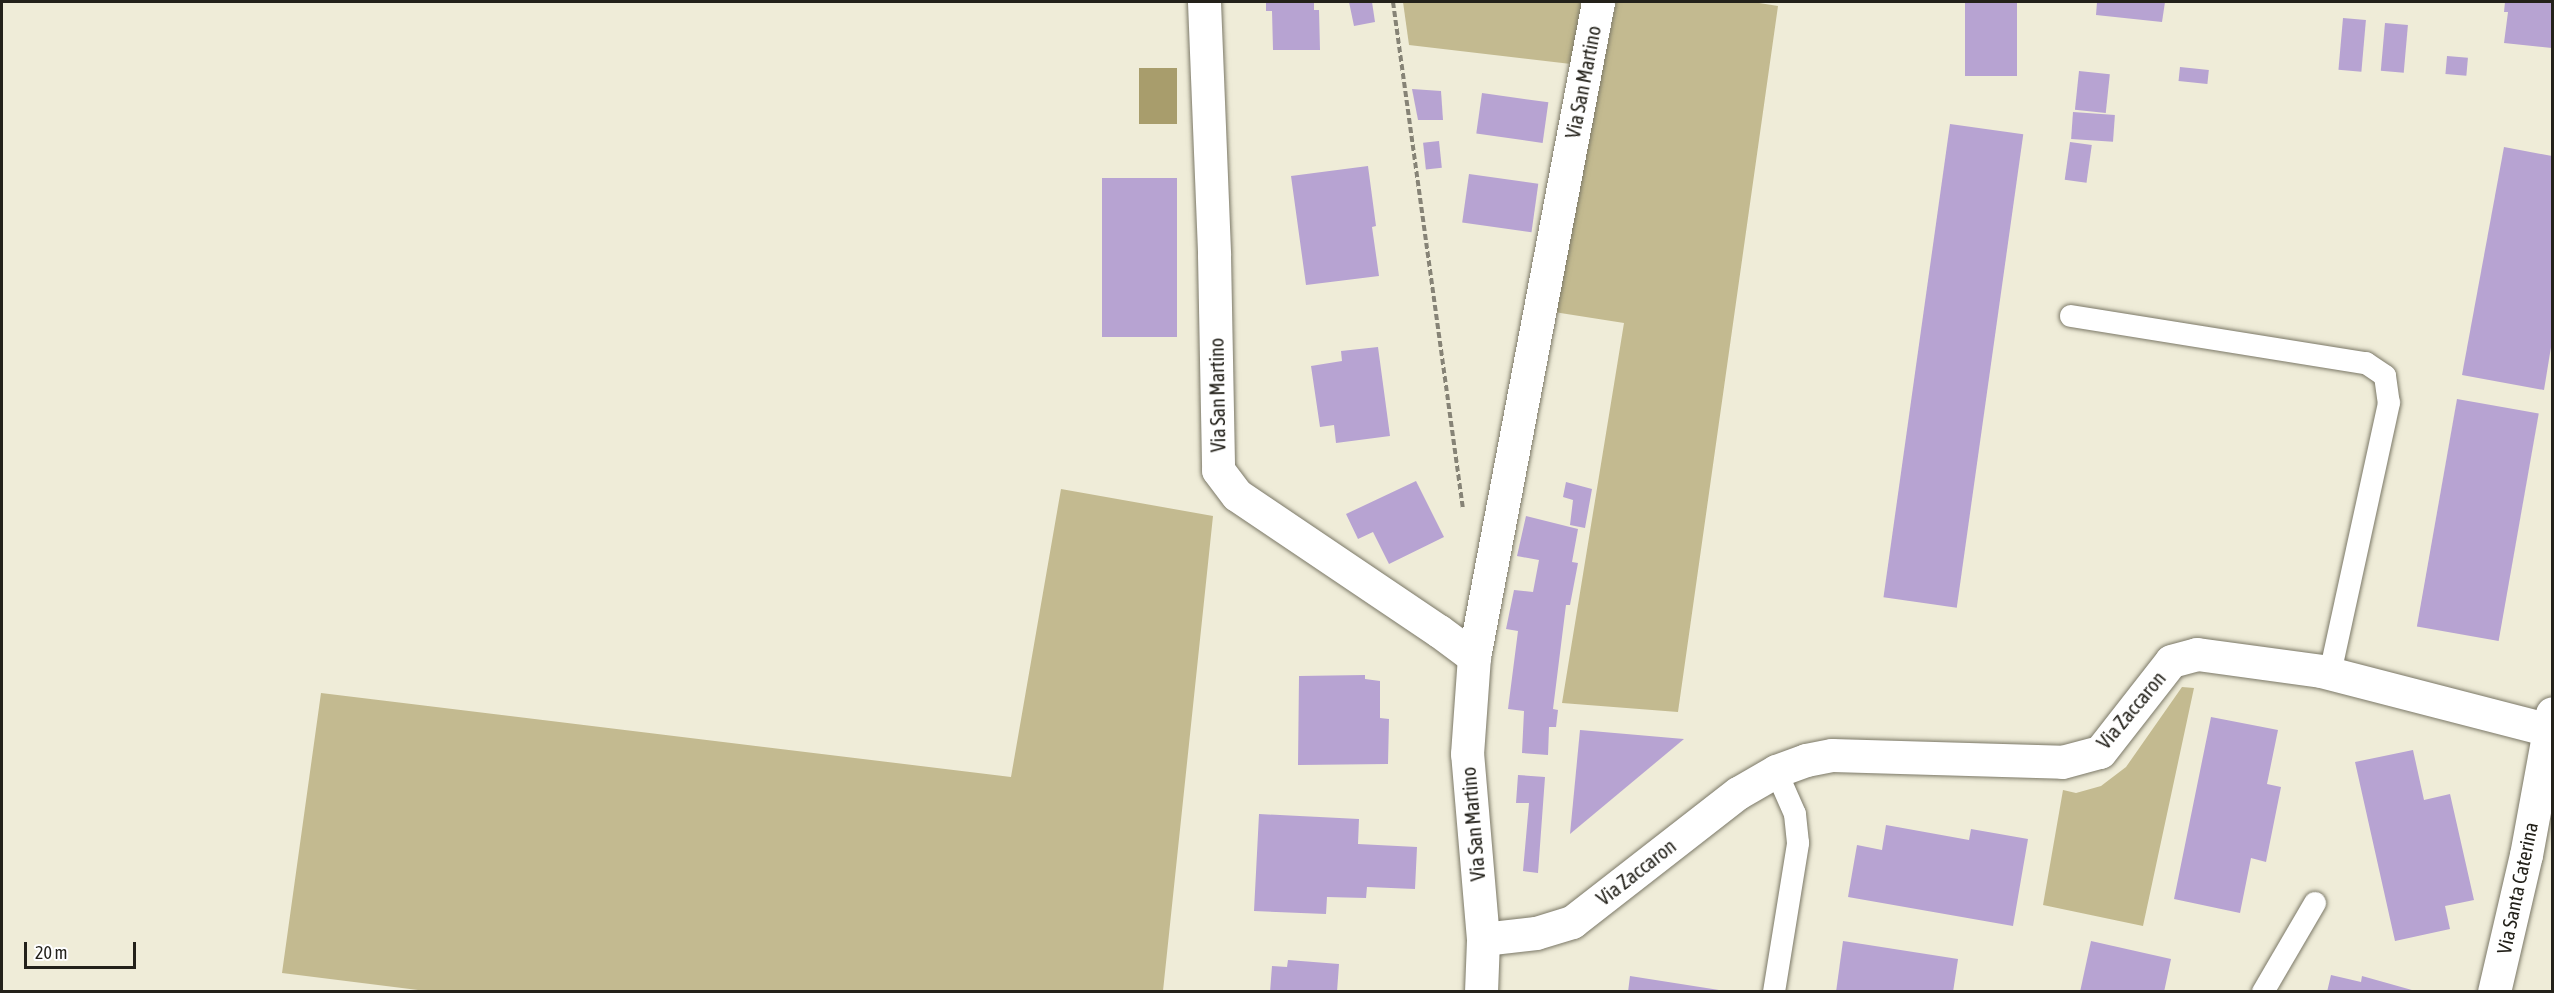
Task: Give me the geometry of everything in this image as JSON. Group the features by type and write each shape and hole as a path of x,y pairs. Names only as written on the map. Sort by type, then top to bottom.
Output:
{"street":[{"name":"Via San Martino","path":"1204,2 1214,255 1218,470 1237,495 1474,657"},
{"name":"Via San Martino","path":"1481,992 1483,939 1467,754 1474,657 1598,2"},
{"name":"Via Zaccaron","path":"1483,939 1536,933 1572,922 1738,793 1776,771 1832,755 2062,762 2100,752 2171,661 2197,654 2330,673 2551,722"},
{"name":"Via Santa Caterina","path":"2494,992 2526,855 2551,722"}],"lane":[{"path":"2071,316 2366,363 2385,376 2389,403 2330,673"},
{"path":"1774,992 1798,843 1795,814 1776,771"},
{"path":"2263,992 2315,903"}],"path":[{"path":"1393,2 1465,518 1496,542"}],"shaded area":[{"path":"1403,2 1583,2 1571,64 1409,45"},
{"path":"1616,2 1753,2 1778,6 1678,712 1562,703 1624,323 1554,312"},
{"path":"1139,68 1177,68 1177,124 1139,124"},
{"path":"1061,489 1213,516 1163,991 434,992 282,973 321,693 1011,777"},
{"path":"2182,687 2194,688 2143,926 2043,905 2063,790 2076,793 2101,786 2126,767"}],"building":[{"path":"1266,2 1314,2 1314,10 1319,10 1320,50 1273,50 1272,11 1266,11"},
{"path":"1349,2 1372,2 1375,22 1354,26"},
{"path":"1965,2 2017,2 2017,76 1965,76"},
{"path":"2097,2 2165,2 2162,22 2096,15"},
{"path":"2505,2 2552,2 2552,48 2504,43 2508,12 2504,12"},
{"path":"2343,18 2366,20 2361,72 2338,70"},
{"path":"2385,23 2408,25 2404,73 2381,71"},
{"path":"2447,56 2468,58 2466,76 2445,74"},
{"path":"2180,67 2209,70 2207,84 2179,81"},
{"path":"2079,71 2110,74 2106,113 2075,110"},
{"path":"1412,89 1441,91 1443,120 1418,120"},
{"path":"1482,93 1548,102 1543,143 1476,134"},
{"path":"2073,112 2115,115 2113,142 2071,139"},
{"path":"1950,124 2023,134 1957,608 1883,597"},
{"path":"1439,141 1442,168 1426,170 1423,143"},
{"path":"2070,142 2092,145 2086,183 2065,180"},
{"path":"2504,147 2552,156 2552,341 2544,390 2462,375"},
{"path":"1368,166 1376,226 1372,227 1379,276 1306,285 1291,176"},
{"path":"1469,174 1538,184 1531,232 1462,223"},
{"path":"1102,178 1177,178 1177,337 1102,337"},
{"path":"1378,347 1390,436 1336,443 1334,425 1320,427 1311,366 1342,361 1341,351"},
{"path":"2457,399 2539,413 2499,641 2417,626"},
{"path":"1416,481 1444,537 1389,564 1373,532 1358,539 1346,514"},
{"path":"1566,482 1592,489 1585,528 1570,525 1573,500 1563,497"},
{"path":"1526,516 1578,529 1572,562 1578,563 1570,605 1566,605 1553,709 1558,710 1556,727 1549,727 1548,755 1522,753 1524,711 1508,709 1518,631 1506,629 1514,590 1533,592 1539,560 1517,556"},
{"path":"1365,675 1365,679 1380,681 1380,718 1389,719 1388,764 1298,765 1299,676"},
{"path":"2211,717 2278,730 2267,784 2281,787 2266,862 2251,858 2240,913 2174,899"},
{"path":"1580,730 1684,739 1570,834"},
{"path":"2413,750 2424,800 2450,794 2474,900 2445,906 2450,929 2395,941 2355,762"},
{"path":"1518,775 1545,777 1538,873 1523,871 1529,803 1516,803"},
{"path":"1259,814 1359,819 1358,844 1417,847 1415,889 1367,887 1366,898 1327,897 1326,914 1254,911"},
{"path":"1886,825 1969,840 1971,829 2028,839 2013,926 1848,897 1857,845 1882,850"},
{"path":"1843,941 1958,959 1953,992 1836,992"},
{"path":"2091,941 2171,959 2164,992 2080,992"},
{"path":"1288,960 1339,964 1337,992 1270,992 1272,966 1287,967"},
{"path":"2331,975 2361,982 2362,976 2419,992 2327,992"},
{"path":"1630,976 1719,990 1719,992 1628,992"}]}
